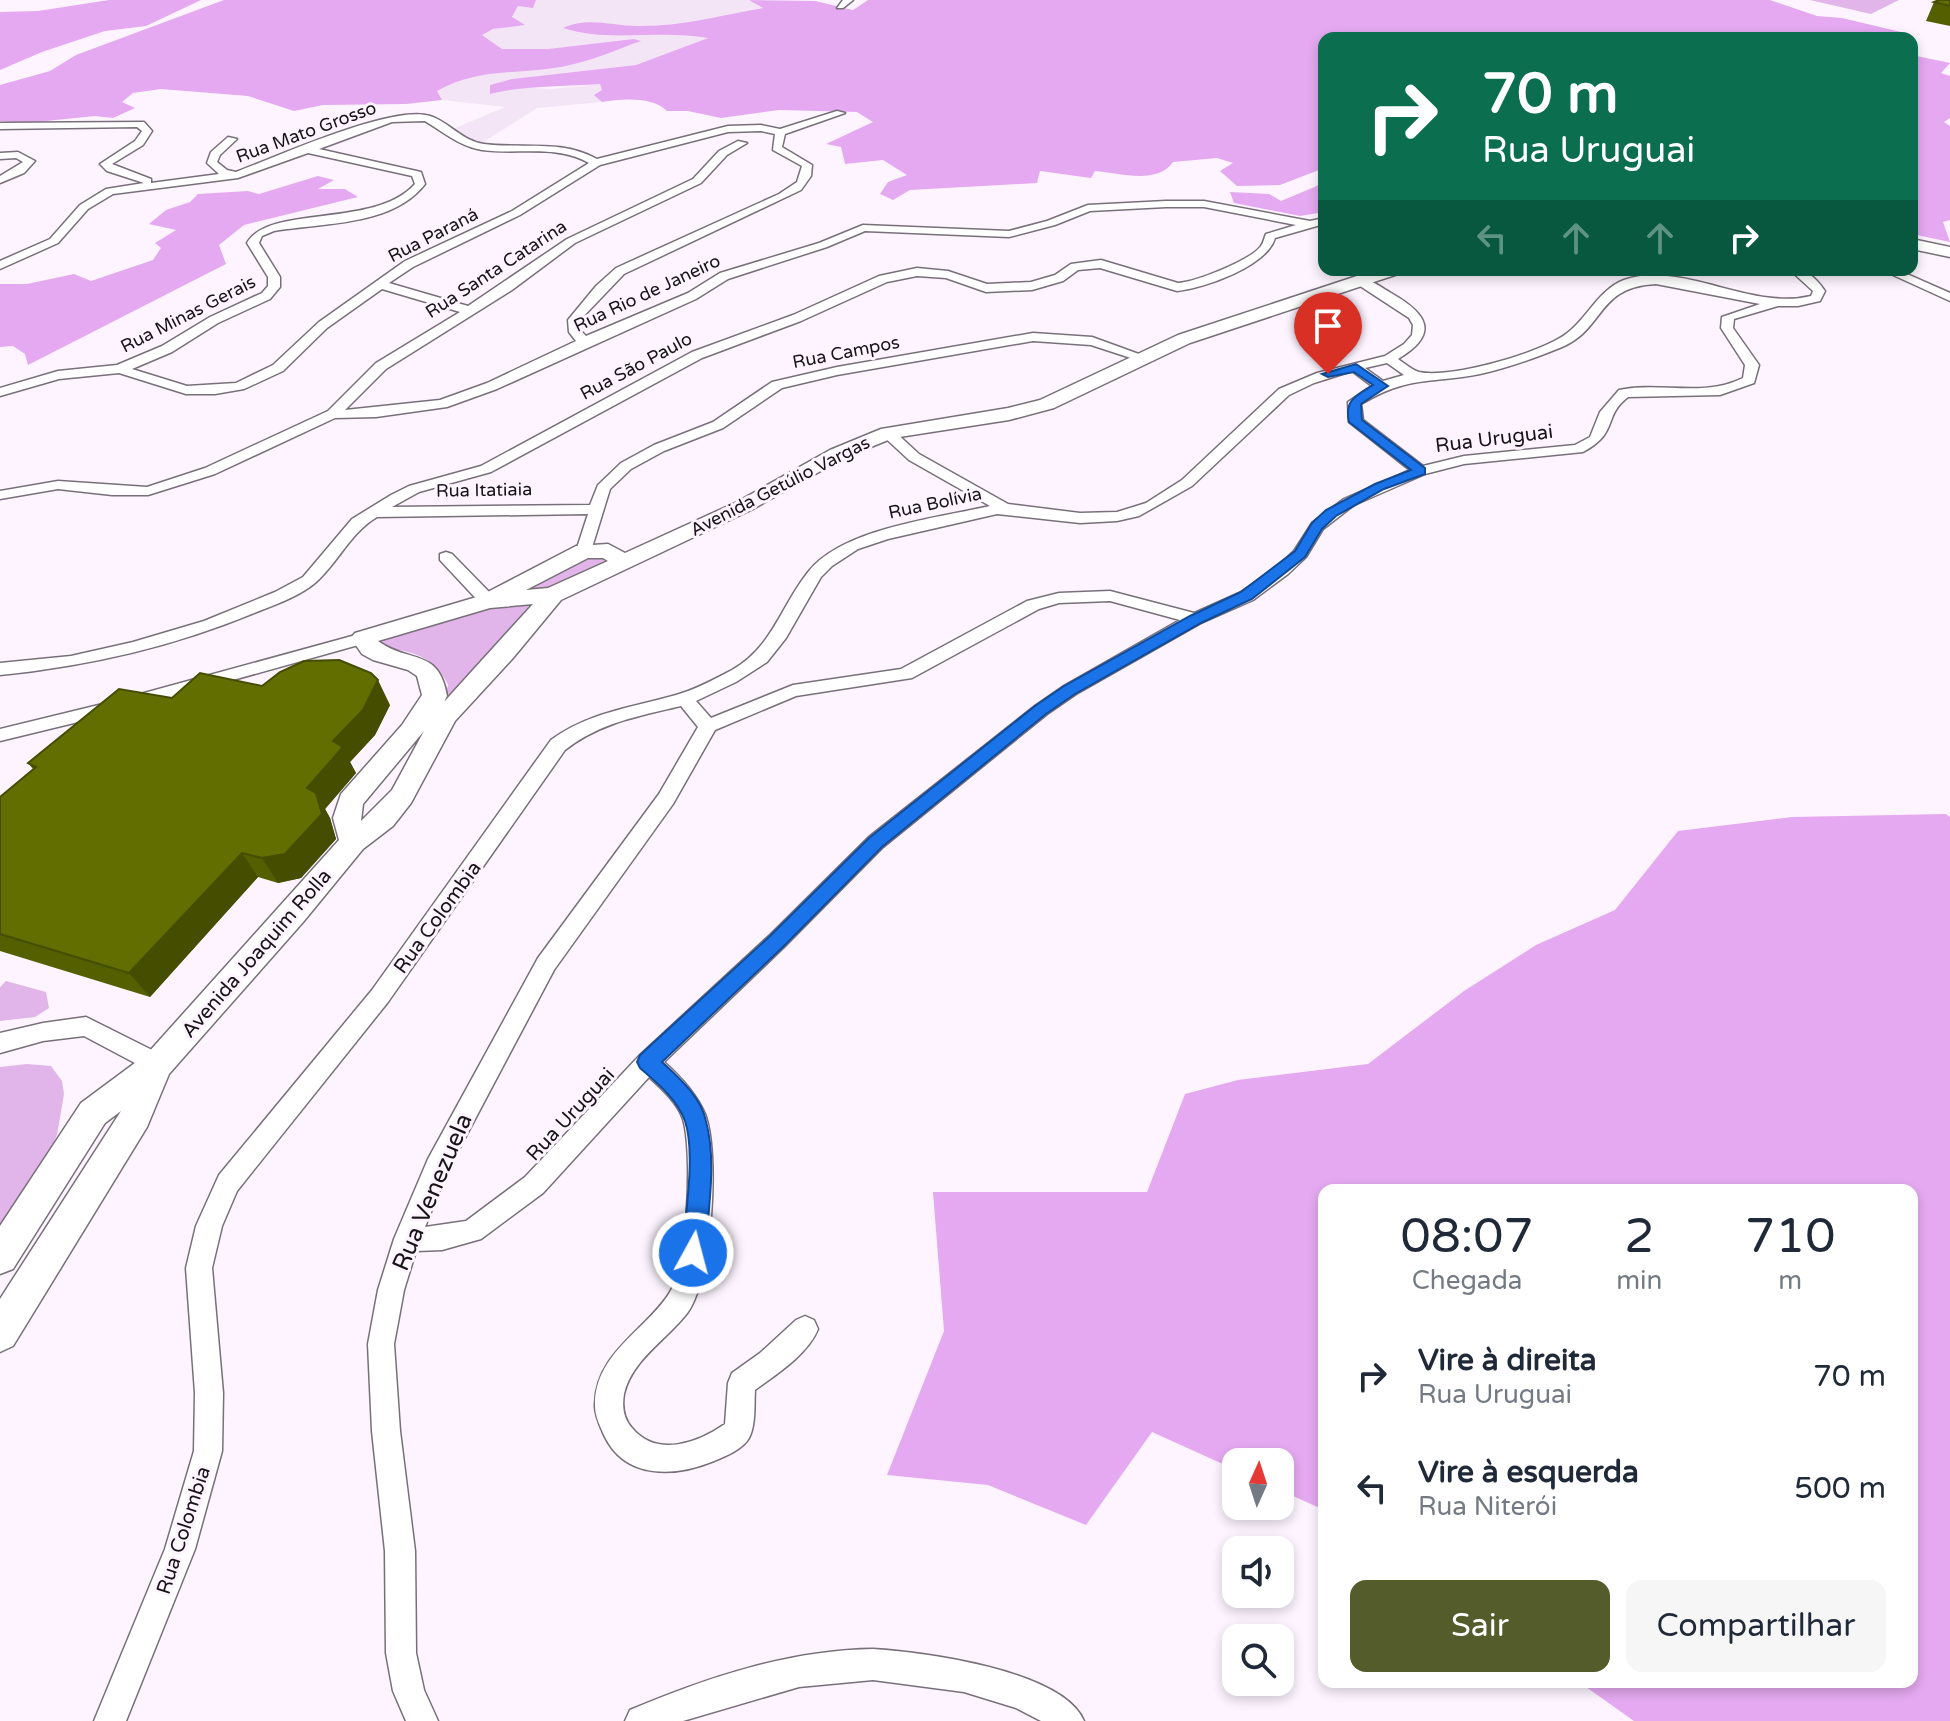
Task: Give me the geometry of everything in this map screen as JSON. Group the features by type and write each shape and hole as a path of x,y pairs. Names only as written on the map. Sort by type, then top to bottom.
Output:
{"street":[{"path":"840,6 849,0"},
{"name":"Rua Paraná","path":"120,369 186,390 239,386 278,368 314,333 378,284 428,254 516,213 596,163 728,129 761,128 780,132 840,113"},
{"name":"Rua Mato Grosso","path":"0,265 54,241 97,197 116,189 238,175 380,122 415,117 432,120 465,142 481,147 564,149 577,152 596,163"},
{"name":"Rua Mato Grosso","path":"0,126 140,124 147,131 142,140 105,164 133,177 160,184"},
{"path":"584,342 575,332 576,315 615,274 783,196 800,185 808,168 805,163 777,148 780,132"},
{"path":"232,139 215,154 212,163 223,172 238,175"},
{"name":"Rua Santa Catarina","path":"333,414 381,366 508,287 542,260 592,229 697,181 723,153 742,143"},
{"name":"Rua Minas Gerais","path":"0,392 58,375 120,369 167,349 214,320 271,291 276,283 274,277 253,243 262,231 379,209 408,197 420,184 417,174 399,168 308,150"},
{"path":"0,156 18,155 30,161 15,174 0,180"},
{"name":"Rua Rio de Janeiro","path":"0,495 58,485 120,491 163,487 210,471 333,414 376,413 442,404 492,386 692,296 736,272 823,245 863,228 1009,234 1051,223 1088,208 1166,204 1204,204 1310,224 1318,222"},
{"name":"Rua São Paulo","path":"0,669 71,662 135,647 210,625 281,596 309,580 346,532 373,512 414,489 473,474 497,464 714,347 797,318 893,276 933,273 972,286 1014,287 1049,282 1075,267 1101,264 1177,287 1190,286 1210,281 1266,249 1270,236 1310,224"},
{"path":"1918,245 1950,252"},
{"name":"Avenida Getúlio Vargas","path":"488,601 553,595 744,506 837,454 888,433 1035,408 1184,339 1375,276"},
{"path":"1420,471 1356,422 1355,402 1381,386 1415,376 1478,373 1570,338 1613,292 1632,281 1672,281 1779,302 1811,300 1818,295 1813,282 1804,276"},
{"path":"1902,276 1950,297"},
{"path":"1361,281 1410,310 1419,325 1420,334 1412,347 1389,359 1415,376"},
{"path":"378,284 468,310"},
{"name":"Rua Uruguai","path":"407,1239 442,1238 472,1231 534,1185 648,1062 777,941 876,842 997,743 1070,690 1195,619 1247,596 1300,554 1317,526 1331,513 1380,487 1420,471 1464,460 1578,449 1595,440 1602,431 1607,412 1624,393 1716,393 1740,386 1749,380 1752,365 1727,328 1728,317 1779,302"},
{"name":"Rua Campos","path":"584,551 603,488 626,466 659,448 718,425 762,393 789,381 1046,336 1092,341 1140,357"},
{"name":"Rua Bolívia","path":"685,699 733,675 770,649 807,583 838,553 881,536 1005,509 1085,518 1109,517 1152,506 1222,452 1284,392 1311,379 1389,359"},
{"path":"1356,368 1381,386"},
{"path":"888,433 918,462 977,490 1005,509"},
{"name":"Rua Itatiaia","path":"373,512 596,509"},
{"path":"584,551 608,551 624,562"},
{"name":"Avenida Getúlio Vargas","path":"0,735 115,707 488,601 584,551"},
{"path":"446,557 488,601"},
{"name":"Avenida Joaquim Rolla","path":"353,842 347,818 350,801 387,758 505,653 553,595"},
{"path":"685,699 708,726 793,691 906,674 1033,605 1059,598 1110,596 1195,619"},
{"name":"Avenida Joaquim Rolla","path":"0,1257 93,1113 158,1064 294,913 353,842 383,819 402,796 434,715 435,686 424,667 374,653 363,638"},
{"name":"Rua Colombia","path":"110,1721 180,1549 208,1451 209,1393 199,1268 209,1226 228,1183 380,996 558,745 579,729 599,720 685,699"},
{"name":"Rua Venezuela","path":"422,1721 409,1691 401,1653 400,1551 386,1431 381,1344 391,1290 407,1239 457,1128 546,964 666,799 708,726"},
{"path":"387,758 418,761"},
{"path":"0,1043 43,1032 86,1026 158,1064"},
{"path":"648,1062 679,1091 696,1120 700,1168 697,1227 689,1279 681,1300 622,1364 609,1403 612,1423 629,1448 670,1462 717,1449 738,1431 742,1383 770,1363 805,1329"},
{"name":"Avenida Joaquim Rolla","path":"0,1333 135,1117 158,1064"},
{"path":"32,1207 79,1208"},
{"path":"641,1721 753,1685 803,1672 848,1665 982,1679 1055,1710 1068,1721"}],"shaded area":[{"path":"109,0 201,0 146,26 105,31 0,70 0,12 38,11"},
{"path":"224,0 536,0 533,8 518,6 512,17 525,25 493,29 482,35 502,49 548,49 634,39 641,41 570,65 470,78 437,91 442,100 406,104 323,105 294,111 248,96 161,89 133,93 122,102 135,108 113,118 95,116 26,123 0,121 0,85 50,71 76,55"},
{"path":"536,0 749,0 765,7 701,21 640,27 579,21 710,37 636,65 512,79 491,85 491,94 518,87 551,89 600,84 602,90 595,95 602,102 537,108 482,143 468,140 453,129 505,107 442,100 436,91 456,80 483,73 570,65 639,40 548,49 502,49 481,34 493,29 524,25 512,18 518,6 533,7"},
{"path":"749,0 815,1 853,10 868,0 1770,0 1817,16 1842,18 1901,32 1318,32 1318,170 1280,185 1237,186 1220,171 1233,163 1217,158 1173,162 1166,169 1148,175 1095,171 1091,178 1040,171 1037,183 910,190 893,200 880,194 888,182 907,175 883,160 845,164 841,147 826,144 873,122 857,112 779,110 721,118 688,111 667,111 645,101 602,102 594,95 602,90 600,84 490,94 490,85 512,79 636,65 708,38 598,35 563,28 592,22 657,26 763,8"},
{"path":"1810,0 1899,0 1871,14"},
{"path":"1918,56 1950,63 1941,73 1950,76 1950,118 1944,122 1950,126 1950,220 1943,222 1950,242 1918,235"},
{"path":"318,176 334,180 318,189 345,189 358,197 244,225 219,245 226,264 28,365 25,354 13,346 0,347 0,284 27,284 74,274 91,281 153,260 161,248 155,243 176,230 149,224 166,210 190,202 198,194 248,191 259,194"},
{"path":"1318,186 1318,213 1300,216 1234,203 1230,192 1269,194 1281,201"},
{"path":"596,556 605,558 604,562 550,589 519,592 577,561"},
{"path":"528,605 529,609 450,696 445,695 448,685 443,675 430,662 413,654 383,647 382,642 388,637 487,609"},
{"path":"1946,814 1950,817 1950,1721 1634,1721 1587,1688 1918,1688 1918,1184 1318,1184 1318,1507 1294,1496 1294,1448 1222,1448 1222,1464 1152,1432 1086,1525 988,1485 887,1475 944,1331 933,1192 1147,1192 1185,1094 1238,1080 1368,1064 1464,991 1536,945 1615,910 1678,831 1792,817"},
{"path":"6,981 46,992 49,1008 35,1017 0,1021 0,987"},
{"path":"27,1064 51,1066 62,1081 64,1094 57,1135 44,1163 0,1228 0,1067"}],"building":[{"path":"1950,0 1950,6 1934,2"},
{"path":"339,660 371,673 378,680 363,710 333,741 343,747 307,788 316,793 322,814 285,854 262,858 242,853 129,973 0,934 0,797 36,767 28,763 119,689 172,698 200,673 262,686 280,672 304,661"}],"route":[{"path":"693,1253 700,1168 696,1120 679,1091 648,1062 777,941 876,842 997,743 1070,690 1195,619 1247,596 1300,554 1317,526 1331,513 1380,487 1420,471 1366,433 1356,422 1355,402 1365,393 1381,386 1356,368 1328,374"}]}
